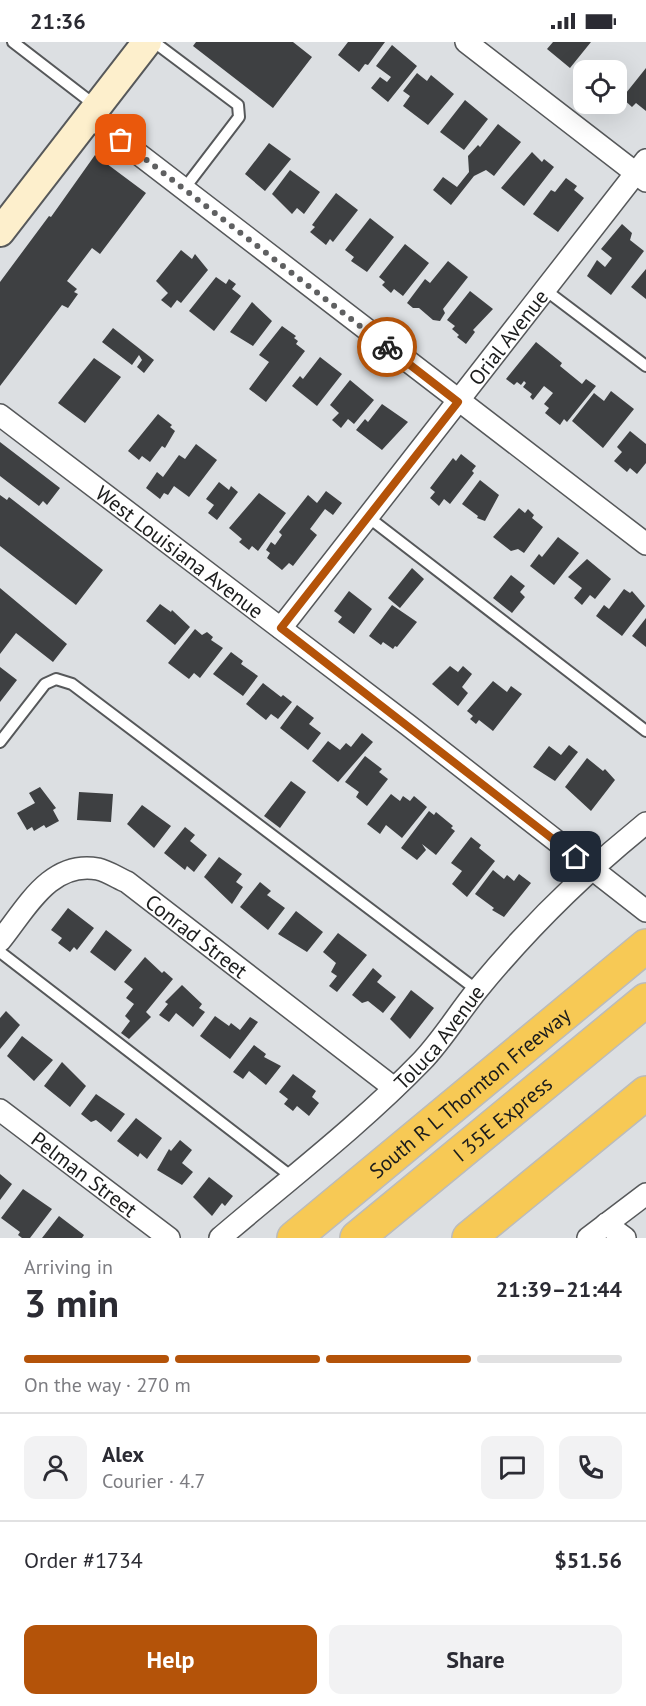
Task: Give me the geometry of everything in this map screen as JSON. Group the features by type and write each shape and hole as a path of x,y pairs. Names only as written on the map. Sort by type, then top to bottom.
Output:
{"highway":[{"name":"South R L Thornton Freeway","path":"294,1238 646,946"},
{"name":"I 35E Express","path":"357,1238 646,999"},
{"path":"470,1238 646,1093"}],"street":[{"path":"0,232 147,42"},
{"path":"466,42 643,171"},
{"path":"92,111 184,189 458,402 646,544"},
{"name":"Orial Avenue","path":"281,628 544,289 643,171"},
{"name":"West Louisiana Avenue","path":"0,415 281,628 641,907"},
{"name":"Toluca Avenue","path":"220,1238 394,1088 424,1059 477,990 528,931 591,868 646,823"},
{"name":"Conrad Street","path":"0,941 49,880 70,869 98,869 127,882 394,1088"},
{"name":"Pelman Street","path":"0,1110 169,1238"},
{"path":"588,1238 646,1194"},
{"path":"606,1224 625,1238"}],"lane":[{"path":"13,42 92,111"},
{"path":"154,42 238,105 239,117 184,189"},
{"path":"544,289 646,366"},
{"path":"368,517 646,731"},
{"path":"0,742 45,684 56,679 72,684 477,990"},
{"path":"0,952 291,1177"}],"building":[{"path":"196,42 293,42 312,57 273,108 193,46"},
{"path":"348,42 385,42 368,65 365,64 359,72 338,55"},
{"path":"553,42 591,42 576,60 573,60 570,68 547,49"},
{"path":"392,45 417,66 388,102 371,88 380,77 387,82 391,77 376,66"},
{"path":"646,68 646,111 636,103 632,107 627,102 627,92"},
{"path":"417,73 427,81 431,75 454,94 428,125 403,106 410,96 403,91"},
{"path":"465,100 488,119 464,150 440,132"},
{"path":"498,124 521,142 494,176 486,170 474,176 451,205 433,190 443,177 457,187 469,172 468,156 478,145 480,147"},
{"path":"269,143 291,159 265,191 245,174"},
{"path":"532,152 542,162 544,159 554,167 524,206 501,188"},
{"path":"95,155 146,193 100,254 92,248 67,281 77,289 74,292 78,294 68,308 62,305 0,386 0,282 49,216 51,217"},
{"path":"290,170 320,192 304,214 297,208 292,214 272,194"},
{"path":"566,178 577,186 574,190 584,198 558,232 533,214 551,190 555,192"},
{"path":"336,193 358,210 333,242 330,239 326,245 310,232 315,227 312,225"},
{"path":"370,218 394,237 367,272 351,261 354,257 345,250"},
{"path":"622,224 632,233 630,240 644,251 611,295 587,276 597,260 605,267 612,258 601,249"},
{"path":"405,244 429,263 403,296 394,289 391,293 382,285 385,282 379,277"},
{"path":"181,250 192,259 195,254 208,270 181,303 177,300 171,308 161,300 168,293 156,281"},
{"path":"448,261 468,277 443,309 445,313 440,321 433,320 419,308 413,308 407,303 425,279 430,283"},
{"path":"646,269 646,299 631,287"},
{"path":"216,277 226,284 229,279 236,284 232,289 241,296 214,331 189,311"},
{"path":"470,291 493,309 473,330 475,332 466,344 457,337 459,335 452,329 455,326 447,320"},
{"path":"252,302 272,321 253,346 230,332"},
{"path":"282,326 296,336 294,338 298,341 296,344 305,351 266,402 249,389 269,362 259,355"},
{"path":"113,328 154,360 144,373 137,367 142,360 139,355 132,365 102,342"},
{"path":"536,342 562,363 560,366 582,384 586,379 596,386 567,422 564,419 560,425 545,413 549,408 544,404 553,393 544,386 533,400 530,397 532,394 523,387 526,383 524,381 521,385 517,382 514,385 506,379"},
{"path":"320,357 342,374 317,406 292,386 300,376 303,379"},
{"path":"94,358 121,377 85,423 58,403"},
{"path":"350,380 374,400 354,424 348,419 341,428 332,420 339,413 330,405"},
{"path":"611,391 634,409 603,448 572,421 594,393 604,401"},
{"path":"382,404 408,422 382,450 356,430 365,419 368,422"},
{"path":"158,414 172,425 170,427 175,431 165,448 162,446 150,462 142,456 139,460 128,451"},
{"path":"630,431 646,444 646,463 637,474 630,468 627,472 614,461 622,452 617,447"},
{"path":"0,442 60,488 47,505 43,501 39,506 0,476"},
{"path":"196,444 217,460 189,497 174,486 168,495 164,493 160,499 146,488 157,472 163,477 179,455 185,459"},
{"path":"461,454 476,466 472,471 474,473 450,504 444,499 439,506 430,498 435,492 430,488 453,458 456,461"},
{"path":"480,480 499,495 485,521 477,518 478,516 462,504"},
{"path":"219,482 229,490 231,486 238,492 217,520 208,513 214,505 206,499"},
{"path":"326,491 342,503 333,515 325,509 310,529 317,535 293,566 289,563 282,570 267,558 270,553 266,550 271,542 275,545 282,535 279,532 308,495 317,503"},
{"path":"259,493 286,513 258,551 252,546 249,550 239,542 242,539 229,528"},
{"path":"0,495 7,500 9,497 103,570 76,605 0,546"},
{"path":"519,508 525,513 528,509 534,515 532,518 543,527 524,553 518,549 511,551 493,537"},
{"path":"558,537 579,553 554,585 530,566 539,554 542,557"},
{"path":"587,559 611,579 595,599 590,595 582,605 574,598 582,588 568,577"},
{"path":"412,568 424,579 400,608 388,598"},
{"path":"511,575 525,586 520,592 525,597 512,613 493,598"},
{"path":"0,588 67,644 53,662 16,633 0,654"},
{"path":"624,589 630,593 632,591 645,606 622,636 596,616 604,605 609,609"},
{"path":"349,591 372,609 354,634 338,622 342,617 334,611"},
{"path":"160,604 171,612 172,610 190,627 175,645 146,621"},
{"path":"392,605 417,622 393,649 383,642 381,645 369,636"},
{"path":"646,618 646,647 632,636"},
{"path":"195,629 202,635 207,632 213,637 211,640 223,648 200,678 194,673 189,679 168,663"},
{"path":"231,652 243,661 241,664 258,676 243,696 213,674"},
{"path":"450,666 458,672 463,666 472,674 462,687 468,693 458,706 432,684"},
{"path":"0,667 17,680 0,702"},
{"path":"493,681 507,692 511,686 522,694 493,731 479,720 476,724 470,719 473,716 467,711"},
{"path":"263,683 281,697 283,695 292,702 278,719 271,714 266,720 246,704"},
{"path":"297,705 314,718 309,724 321,733 308,750 280,728"},
{"path":"362,733 373,742 338,782 312,761 328,741 340,750 346,743 351,747"},
{"path":"569,745 578,752 555,781 533,767 549,746 561,755"},
{"path":"365,756 382,769 379,772 388,779 367,806 356,797 359,792 345,782"},
{"path":"587,758 603,771 605,769 615,780 591,811 565,787"},
{"path":"291,781 306,792 280,828 264,816"},
{"path":"40,787 56,808 53,810 59,821 46,828 44,825 34,831 32,827 27,830 17,813 35,803 29,793"},
{"path":"79,792 113,794 111,822 77,820"},
{"path":"391,794 400,801 403,796 410,801 414,796 427,807 402,838 386,825 380,834 367,824"},
{"path":"142,805 171,826 154,848 127,824"},
{"path":"429,811 434,815 436,812 453,826 451,828 455,831 436,855 422,844 426,850 417,860 401,848"},
{"path":"185,827 195,835 190,841 207,855 194,872 187,866 185,870 164,853"},
{"path":"471,837 481,845 479,848 495,861 467,897 452,884 462,871 451,863"},
{"path":"219,857 242,874 236,882 243,887 232,904 204,877"},
{"path":"493,870 504,879 507,875 514,881 519,874 531,883 504,917 492,910 494,908 475,894"},
{"path":"260,882 271,891 267,895 285,908 268,930 240,907"},
{"path":"68,908 94,928 77,950 74,947 70,952 58,943 62,938 51,930"},
{"path":"296,911 323,932 307,952 278,934"},
{"path":"106,930 132,950 115,971 90,952"},
{"path":"338,933 367,955 337,992 329,986 337,976 331,972 336,963 323,952"},
{"path":"145,957 162,973 164,971 173,979 146,1012 151,1017 129,1039 121,1033 130,1021 125,1016 134,1004 126,998 133,989 124,982"},
{"path":"373,968 382,976 377,982 396,997 383,1013 368,1001 362,1003 352,995"},
{"path":"182,985 202,1004 199,1008 205,1012 193,1027 176,1013 169,1022 159,1015 168,1004 165,1002"},
{"path":"411,990 434,1008 410,1039 390,1019"},
{"path":"6,1011 20,1025 0,1049 0,1018"},
{"path":"215,1016 229,1026 231,1023 240,1030 250,1017 258,1022 230,1059 200,1036"},
{"path":"22,1036 53,1060 34,1081 7,1056"},
{"path":"254,1045 266,1054 264,1057 281,1066 266,1085 249,1071 243,1079 233,1072"},
{"path":"62,1062 86,1086 70,1107 44,1086"},
{"path":"293,1074 316,1091 312,1097 319,1103 309,1116 297,1106 293,1111 284,1104 288,1099 279,1092"},
{"path":"96,1094 125,1114 111,1132 96,1120 91,1122 81,1114"},
{"path":"136,1118 162,1138 147,1159 140,1153 138,1157 117,1141"},
{"path":"180,1140 192,1150 182,1163 193,1172 182,1185 157,1170 169,1149 171,1151"},
{"path":"0,1174 12,1184 0,1200"},
{"path":"209,1177 233,1196 225,1206 222,1203 212,1216 193,1197"},
{"path":"23,1189 52,1209 30,1238 22,1238 18,1235 20,1232 1,1218"},
{"path":"59,1216 84,1235 82,1238 42,1238"}],"way so far":[{"path":"121,140 387,347"}],"route":[{"path":"387,347 458,402 281,628 576,857"}]}
